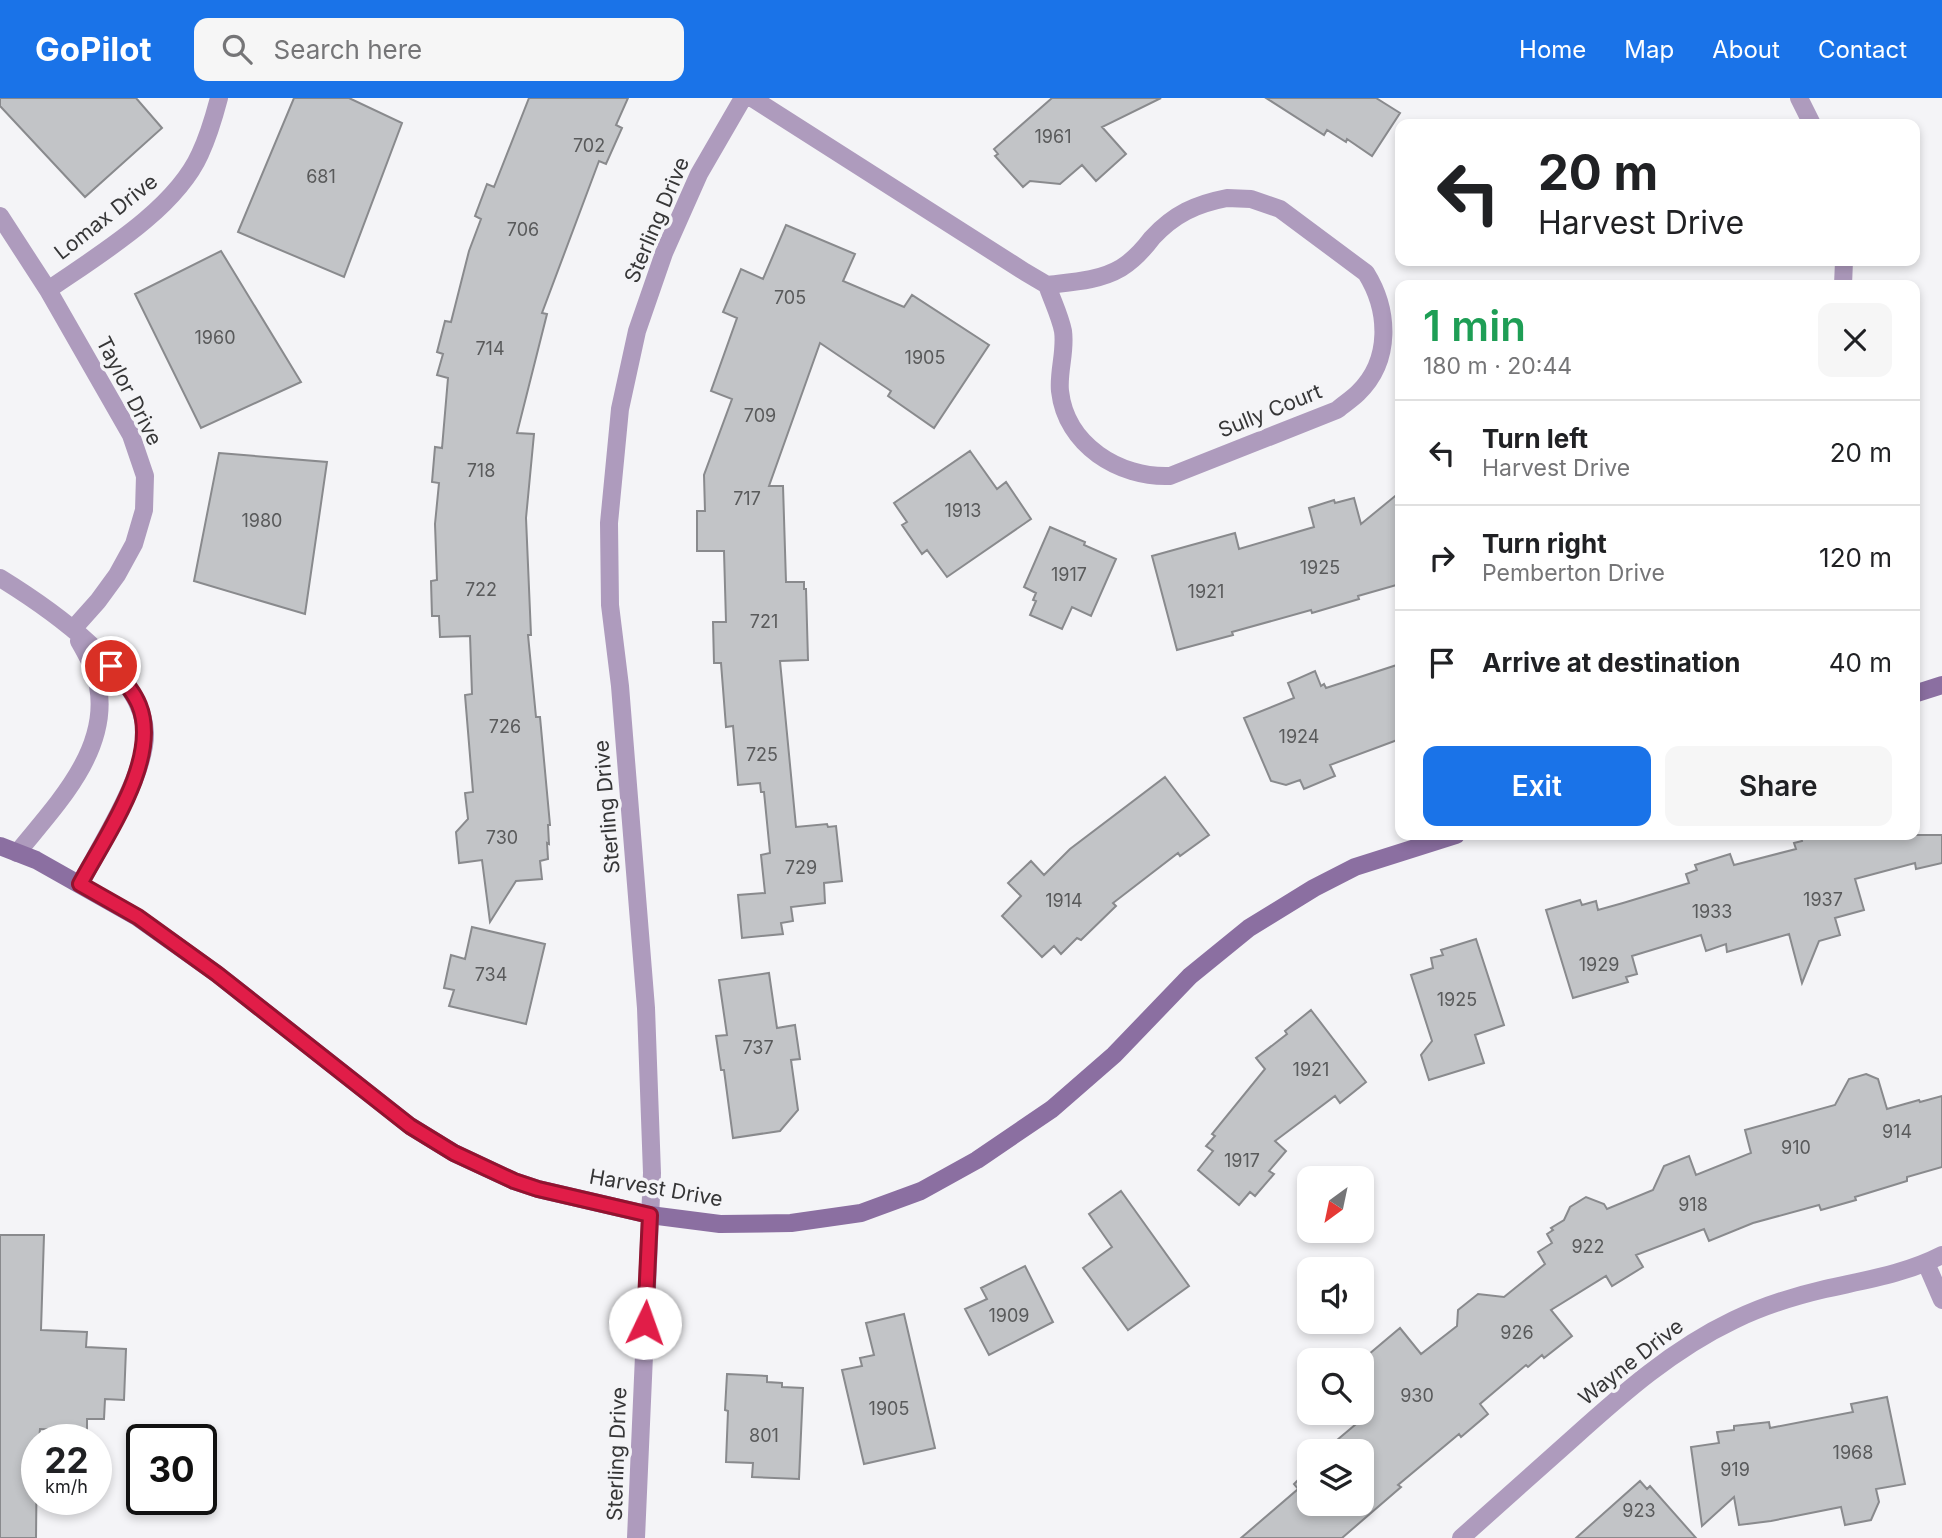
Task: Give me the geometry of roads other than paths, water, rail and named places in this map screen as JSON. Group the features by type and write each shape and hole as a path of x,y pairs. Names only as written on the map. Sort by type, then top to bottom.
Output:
{"street":[{"name":"Lomax Drive","path":"48,290 148,218 176,191 200,156 219,98"},
{"name":"Sterling Drive","path":"636,1538 652,1173 646,1008 620,686 610,605 609,523 620,409 637,331 664,253 699,174 743,98"},
{"path":"752,98 1047,285"},
{"path":"1799,98 1810,119"},
{"name":"Sully Court","path":"1227,198 1251,199 1280,208 1366,272 1375,287 1384,316 1384,339 1371,375 1360,391 1337,410 1170,476 1158,477 1128,472 1107,462 1084,443 1068,418 1060,391 1063,332 1047,285 1093,280 1120,269 1139,255 1176,215 1203,202 1227,198"},
{"name":"Taylor Drive","path":"0,216 48,290 131,435 145,476 144,510 134,544 117,575 73,629"},
{"path":"0,578 73,629 111,666 129,687 139,705 145,733 142,754 120,810 80,884"},
{"path":"18,852 63,796 83,765 94,738 100,710 98,684 73,629"},
{"path":"1920,692 1942,685"},
{"name":"Harvest Drive","path":"0,846 36,860 138,917 217,974 410,1126 454,1153 514,1181 538,1189 650,1215 720,1224 791,1223 861,1213 921,1191 977,1160 1052,1109 1114,1055 1189,976 1249,928 1314,888 1355,867 1440,840"},
{"path":"1934,1259 1942,1300"},
{"name":"Wayne Drive","path":"1461,1538 1630,1387 1700,1338 1736,1319 1774,1304 1892,1275 1934,1259"}]}
